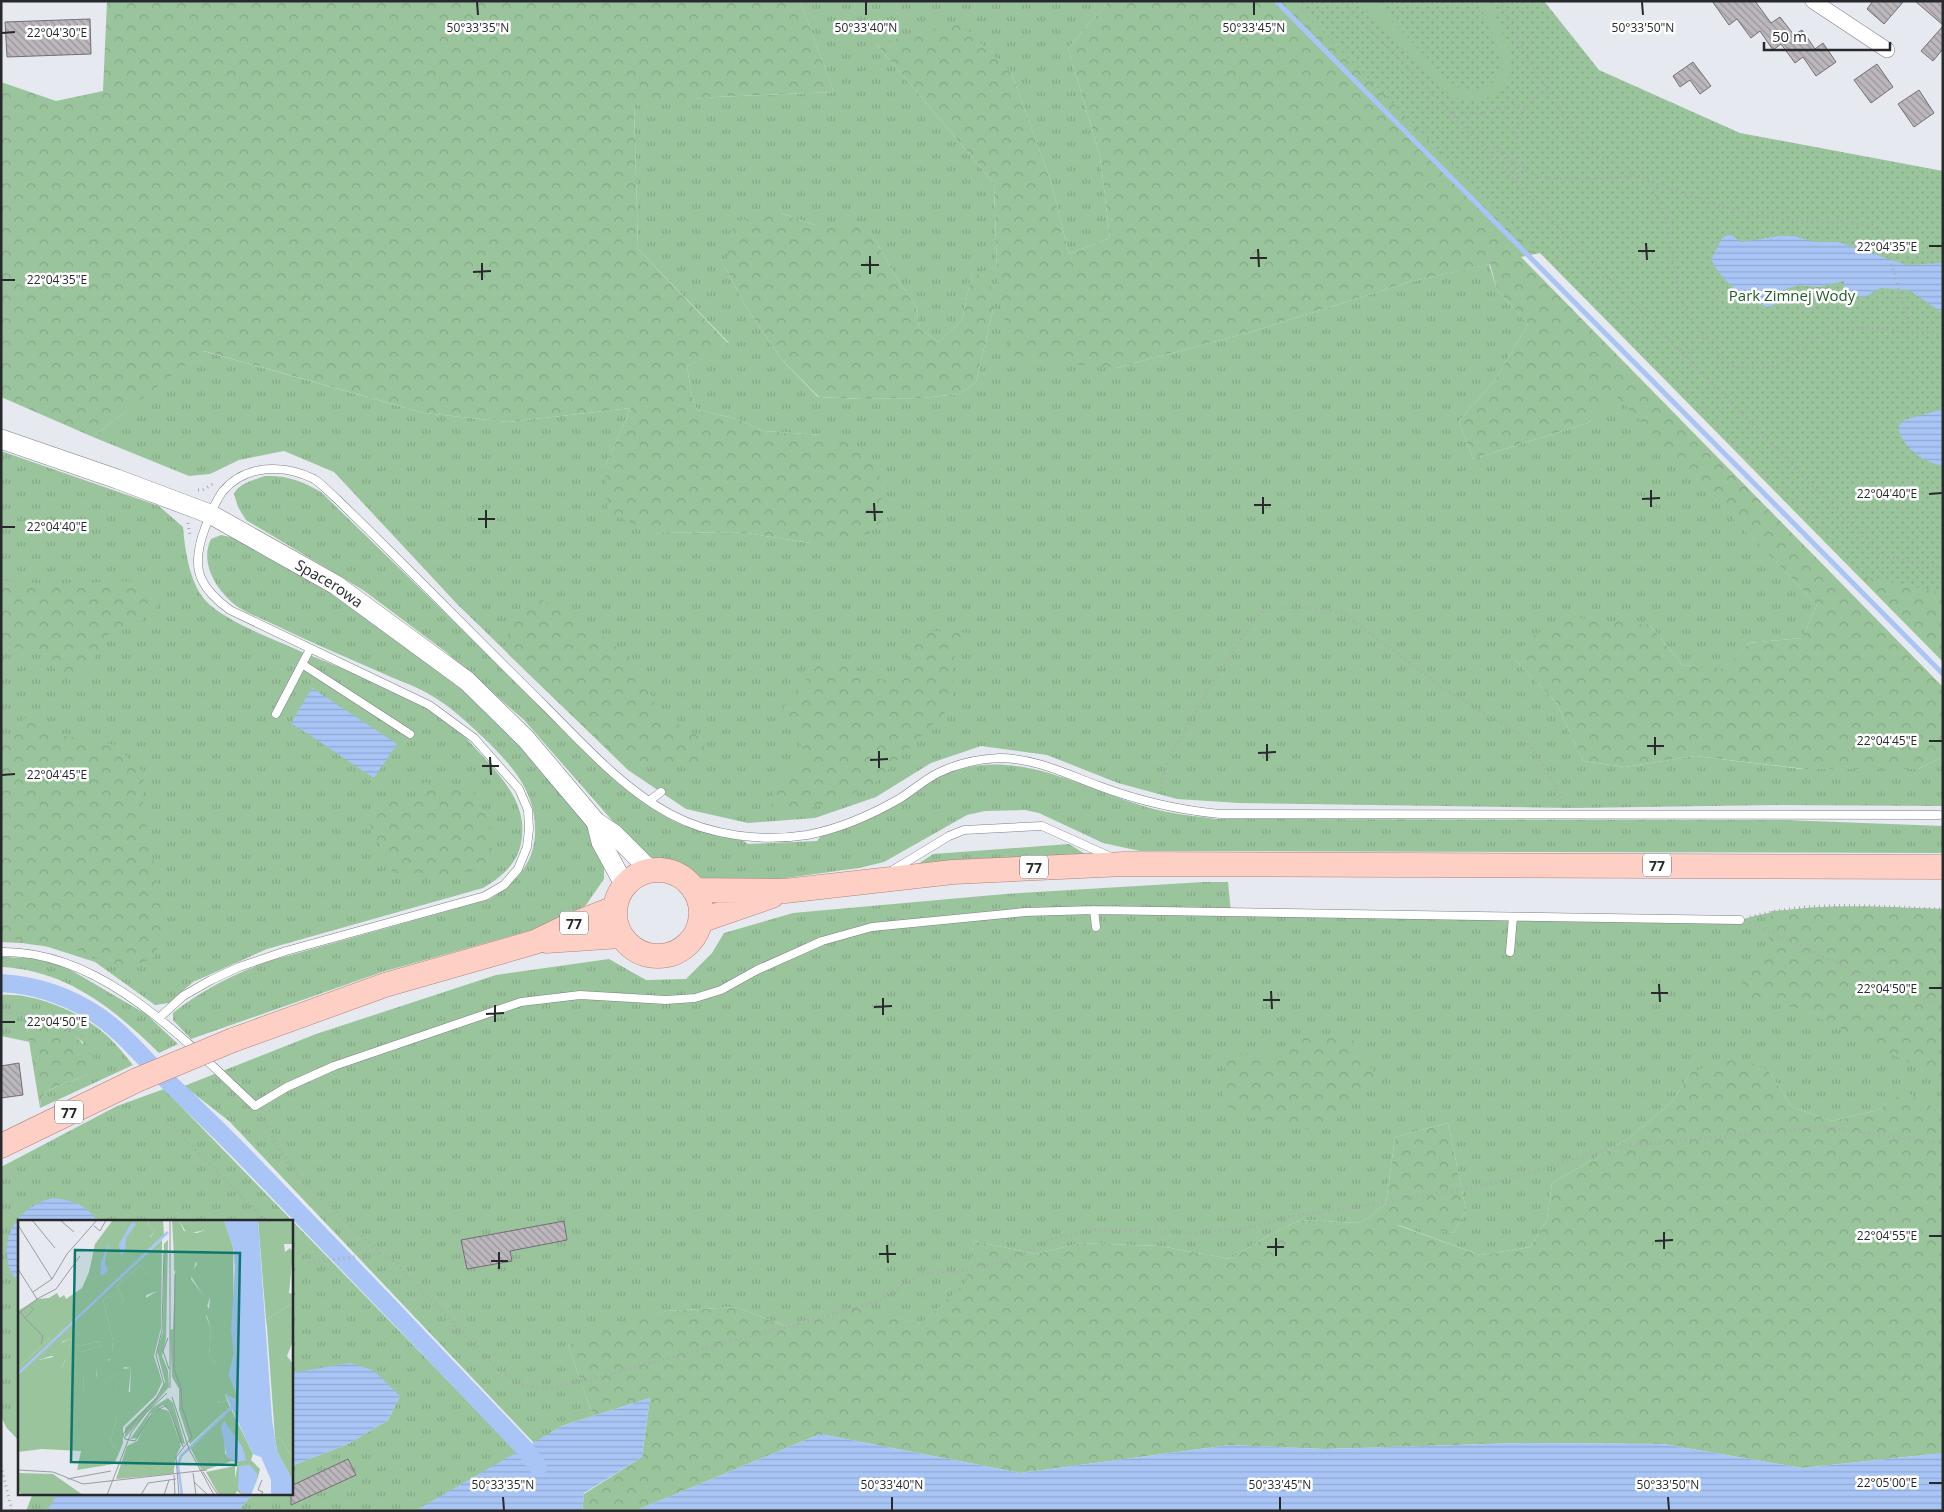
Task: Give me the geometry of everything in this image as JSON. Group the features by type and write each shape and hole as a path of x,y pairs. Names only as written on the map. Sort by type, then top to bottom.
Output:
{"main road":[{"name":"77","path":"694,890 785,891 851,882 1006,868 1152,864 1943,866"},
{"path":"651,871 664,871 675,874 694,890 700,908 700,921 696,933 688,944 678,952 666,956 640,953 629,946 621,936 615,920 618,896 625,886 639,874 651,871"},
{"name":"77","path":"700,921 785,891"},
{"name":"77","path":"1,1146 137,1080 233,1040 385,985 535,942 566,927 615,908"},
{"name":"77","path":"535,942 621,936"}],"street":[{"path":"1813,1 1887,50"},
{"name":"Spacerowa","path":"1,439 210,514 336,585 467,681 526,739 596,822 614,834 651,871"},
{"name":"Spacerowa","path":"596,822 602,842 625,886"}],"lane":[{"path":"159,1018 183,996 239,967 286,950 485,896 504,885 518,869 527,847 529,829 528,810 519,789 474,738 429,705 250,621 214,598 201,580 197,562 200,542 210,514 222,492 236,480 252,471 272,469 294,470 316,480 365,526 616,775 670,814 698,826 732,835 764,838 807,835 865,817 900,798 938,773 965,764 997,758 1025,760 1051,767 1156,805 1188,811 1261,815 1939,815"},
{"path":"276,714 310,649"},
{"path":"302,664 410,734"},
{"path":"650,801 661,792"},
{"path":"851,882 888,872 964,830 1042,826 1116,859 1152,864"},
{"path":"1,952 15,952 64,962 113,986 159,1018 255,1106 287,1088 334,1066 521,1002 580,995 666,1000 695,998 721,990 757,970 822,941 872,927 1026,912 1094,910 1740,920"},
{"path":"1094,910 1096,927"},
{"path":"1510,952 1513,917"}],"path":[{"path":"1343,1 1685,357 1878,553 1884,556 1943,568"},
{"path":"1500,1 1510,25 1568,124 1586,146 1599,156 1634,175 1719,205 1788,220 1873,225 1884,238 1911,332"},
{"path":"1547,90 1526,107 1517,128 1516,146 1520,159 1526,169 1538,176 1547,177 1622,178 1634,175"},
{"path":"1449,112 1475,114 1492,111 1502,106 1526,107"},
{"path":"1515,181 1520,175 1494,147 1497,144 1523,172 1526,169"},
{"path":"1649,180 1665,216 1678,294 1688,315 1725,363 1738,368 1773,367 1794,356 1816,339 1834,331 1868,328 1934,333 1943,338"},
{"path":"1685,357 1704,338"},
{"path":"1156,805 1168,759 1220,670 1256,617 1268,608 1313,608 1342,613 1443,688 1525,738 1556,786 1563,802 1563,816"},
{"path":"1740,920 1771,910 1833,907 1943,908"},
{"path":"1740,920 1881,983 1943,1004"},
{"path":"1,1012 21,1012 53,1020 86,1038"},
{"path":"255,1106 283,1155 300,1178 380,1253 393,1261 500,1370 524,1385 545,1389 588,1380 876,1302 920,1274 962,1271 1007,1261 1053,1238 1080,1233 1098,1230 1198,1233 1254,1227 1282,1218 1382,1203 1493,1183 1616,1147 1819,1127 1943,1143"},
{"path":"167,1120 265,1220"},
{"path":"292,1246 310,1263 329,1262 380,1253"},
{"path":"1,1466 12,1511"}],"green space":[{"path":"107,1 800,1 834,92 715,97 634,105 638,249 729,344 687,366 691,392 697,410 738,419 763,431 821,435 863,448 879,469 883,519 869,534 810,543 747,533 652,532 608,512 605,466 631,408 508,422 424,413 204,351 93,437 1,397 1,82 56,101 103,91"},
{"path":"800,1 1109,1 1068,48 1100,156 1110,238 1069,254 1051,182 1011,72 876,44 994,183 997,271 1116,368 1254,331 1409,282 1489,264 1497,290 1528,324 1495,380 1459,421 1473,459 1588,423 1615,394 1817,605 1802,638 1749,643 1725,670 1682,665 1650,625 1515,660 1556,702 1583,761 1625,767 1695,756 1802,769 1918,769 1943,757 1943,806 1776,805 1574,808 1239,803 1177,799 1118,783 1047,755 981,746 931,763 876,797 815,818 748,823 686,809 628,770 458,605 334,472 284,451 239,460 210,474 189,476 93,437 203,351 424,413 508,422 631,408 605,466 652,532 747,533 810,543 821,435 763,431 738,419 697,410 691,392 687,366 729,343 638,249 634,104 715,97 834,92","holes":["781,213 817,226 864,227 879,246 894,274 916,306 919,328 939,342 962,320 972,273 993,310 976,382 959,394 923,398 863,399 818,397 782,360 745,305 725,267"]},
{"path":"1109,1 1339,1 1943,571 1943,662 1540,253 1521,257 1943,687 1943,757 1918,769 1805,769 1695,756 1625,767 1583,761 1556,702 1515,660 1529,638 1568,617 1650,625 1682,665 1725,669 1749,643 1802,638 1817,605 1615,395 1588,423 1473,459 1459,421 1495,380 1528,324 1497,290 1490,264 1409,282 1254,331 1116,368 1011,359 997,271 994,183 876,44 960,23 1011,72 1051,182 1069,254 1110,238 1100,156 1068,48"},
{"name":"Park Zimnej Wody","path":"1292,1 1544,1 1599,70 1740,133 1943,171 1943,593 1859,576"},
{"path":"1359,1 1373,1 1448,80 1459,88 1471,91 1480,90 1492,84 1498,74 1500,63 1498,50 1478,1 1488,1 1510,52 1510,72 1506,83 1490,97 1480,100 1457,98 1446,93"},
{"path":"781,213 817,226 864,226 879,246 894,274 916,306 919,328 939,342 962,320 972,272 990,281 993,310 976,382 959,394 923,398 863,399 819,397 782,360 745,305 725,267 734,221"},
{"path":"1,451 159,506 183,527 187,557 197,588 209,604 218,611 249,629 384,686 448,723 466,738 495,769 518,805 522,822 521,844 514,861 508,869 483,888 267,949 193,982 169,1003 155,1005 95,962 39,944 1,942"},
{"path":"265,476 294,479 321,492 627,790 673,821 688,827 734,837 748,844 817,841 820,837 865,818 942,775 981,765 1006,765 1031,768 1158,810 1217,819 1784,820 1943,826 1943,853 1140,851 1103,843 1039,813 1025,810 985,811 967,815 884,862 859,868 750,883 706,880 681,867 647,856 631,842 524,720 446,652 363,590 246,520 238,507 234,494 239,487"},
{"path":"221,535 239,539 316,583 431,664 510,734 578,813 595,838 604,867 604,879 586,905 561,922 382,972 191,1039 173,1020 173,1013 196,996 233,976 273,960 490,899 520,874 531,854 535,830 534,815 528,794 518,776 489,743 460,716 416,687 251,614 230,601 212,576 207,558 211,539"},
{"path":"1,580 47,584 133,581 161,603 133,628 111,629 87,671 61,677 43,654 1,644"},
{"path":"537,597 584,623 630,657 661,714 706,741 699,765 654,767 609,751 508,654 508,622"},
{"path":"911,630 970,633 953,659 952,705 874,784 830,804 770,814 776,785 806,756 783,706 824,659 903,687"},
{"path":"25,718 56,734 115,745 144,773 143,808 166,927 154,957 124,970 81,951 28,944 1,934 1,742"},
{"path":"424,782 452,789 473,791 491,828 490,869 468,871 443,881 431,873 393,873 367,819 377,803 393,801 410,806"},
{"path":"1069,844 1085,854 918,864 933,854"},
{"path":"1228,882 1231,913 1740,920 1765,914 1815,907 1866,906 1943,909 1943,1114 1905,1092 1878,1110 1832,1121 1792,1107 1768,1070 1691,1072 1670,1104 1628,1139 1552,1183 1547,1220 1530,1247 1480,1255 1393,1223 1453,1233 1466,1210 1448,1123 1395,1137 1386,1203 1361,1223 1300,1220 1269,1235 1230,1259 1160,1246 1081,1243 1036,1254 974,1241 967,1282 921,1324 855,1308 785,1326 736,1307 666,1311 568,1345 593,1416 562,1426 534,1443 229,1121 184,1086 316,1034 496,975 609,959 646,980 686,979 712,953 724,933 793,913 1005,894"},
{"path":"1833,907 1943,909 1943,1079 1799,1009 1740,996 1745,967 1768,955 1771,911"},
{"path":"1,957 52,959 146,1014 178,1044 159,1053 125,1021 88,995 68,984 47,976 25,970 1,967"},
{"path":"1,995 24,996 49,1002 72,1012 104,1033 133,1065 40,1108 41,1098 51,1089 87,1075 83,1042 55,1023 28,1017 27,1029 30,1042 1,1036"},
{"path":"28,1017 58,1026 74,1035 81,1041 94,1059 87,1075 51,1089 41,1098 40,1108 27,1029"},
{"path":"1313,1032 1351,1038 1379,1079 1313,1130 1231,1113 1219,1085 1231,1053 1278,1054"},
{"path":"1735,1056 1768,1070 1792,1107 1832,1121 1878,1110 1905,1091 1943,1114 1943,1453 1802,1468 1663,1444 1521,1443 1325,1449 1230,1445 1020,1473 820,1434 635,1511 582,1511 584,1494 642,1457 650,1398 593,1416 568,1345 598,1332 666,1311 736,1307 785,1326 855,1307 921,1324 966,1282 974,1241 1036,1254 1081,1243 1160,1246 1230,1259 1269,1235 1300,1220 1361,1223 1386,1203 1395,1137 1448,1123 1466,1210 1453,1233 1397,1225 1480,1255 1530,1247 1547,1220 1552,1183 1628,1139 1670,1104 1691,1072"},
{"path":"164,1089 291,1220 18,1220 18,1440 6,1427 1,1416 1,1167 117,1106"},
{"path":"292,1221 518,1453 415,1511 238,1511 252,1494 292,1494 292,1466 348,1444 388,1420 400,1396 292,1374"},
{"path":"33,1494 58,1494 47,1511 26,1511"}],"water":[{"path":"1730,234 1741,242 1793,236 1816,242 1838,242 1907,265 1943,263 1943,313 1909,290 1880,288 1865,297 1843,295 1844,281 1819,287 1799,285 1786,289 1776,304 1767,307 1750,299 1734,288 1722,276 1711,260 1722,238"},
{"path":"1943,409 1943,466 1921,457 1909,448 1900,435 1898,427 1904,420"},
{"path":"312,688 397,744 374,778 291,723"},
{"path":"53,1198 67,1200 84,1207 97,1220 18,1220 18,1283 9,1267 7,1254 11,1231 16,1222 23,1214 31,1207"},
{"path":"350,1363 373,1370 400,1396 388,1420 348,1444 292,1466 292,1373"},
{"path":"650,1398 642,1457 584,1493 582,1511 415,1511 562,1426"},
{"path":"820,1434 1020,1473 1230,1445 1325,1449 1521,1443 1663,1444 1802,1468 1943,1453 1943,1511 635,1511"},
{"path":"57,1494 252,1494 238,1511 47,1511"}],"building":[{"path":"1712,1 1755,1 1771,23 1780,17 1794,35 1802,30 1815,49 1823,43 1836,62 1816,76 1803,57 1795,63 1781,44 1773,50 1760,31 1751,38 1737,19 1729,25"},
{"path":"1873,1 1904,1 1884,24 1867,9"},
{"path":"1915,1 1943,1 1943,25"},
{"path":"90,19 91,54 7,57 5,22"},
{"path":"1943,26 1943,49 1933,61 1921,51"},
{"path":"1693,62 1711,86 1700,94 1690,80 1680,87 1673,76"},
{"path":"1877,64 1893,87 1871,103 1854,80"},
{"path":"1919,90 1934,113 1914,127 1898,104"},
{"path":"19,1063 23,1095 1,1098 1,1066"},
{"path":"564,1221 567,1240 510,1251 512,1261 467,1269 461,1240"},
{"path":"348,1459 356,1475 291,1505 292,1486"}],"waterway":[{"path":"1276,1 1943,674"},
{"path":"1,983 39,989 75,1002 97,1015 121,1035 317,1231 525,1449 538,1467"}]}
